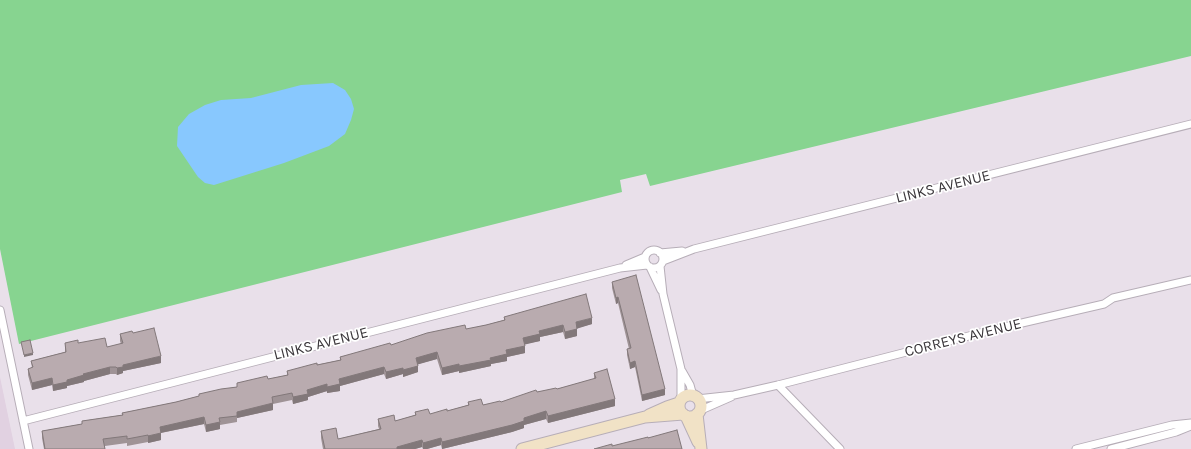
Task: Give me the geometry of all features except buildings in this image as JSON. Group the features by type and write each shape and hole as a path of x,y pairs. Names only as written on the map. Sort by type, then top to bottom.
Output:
{"street":[{"name":"LINKS AVENUE","path":"661,260 694,249 1191,124"},
{"path":"662,294 661,260 657,251 652,251 645,257 645,263 662,294 681,369 700,405 698,412 700,448"},
{"name":"LINKS AVENUE","path":"22,421 620,268 645,257"},
{"path":"648,266 655,268 661,260"},
{"name":"LINKS AVENUE","path":"620,268 648,266"},
{"name":"CORREYS AVENUE","path":"695,398 734,395 778,385 996,329 1104,304 1113,298 1191,280"},
{"path":"0,310 29,449"},
{"path":"681,369 679,409 684,415 700,448"},
{"path":"778,385 840,449"},
{"name":"CORREYS AVENUE","path":"698,412 734,395"},
{"path":"522,449 645,417 680,401 686,396 695,398"},
{"path":"645,417 684,415 692,417 698,412"},
{"path":"1076,449 1172,425 1191,423"},
{"path":"1111,449 1176,432 1191,426"}],"shaded area":[{"path":"0,377 15,449 0,449"}],"green space":[{"path":"0,0 1191,0 1191,56 650,186 646,174 620,180 622,192 19,344 0,249"}],"water":[{"path":"333,83 345,90 351,99 354,109 345,134 329,146 284,163 214,185 205,183 198,177 177,146 178,127 189,114 205,105 221,100 251,98 301,85"}]}
